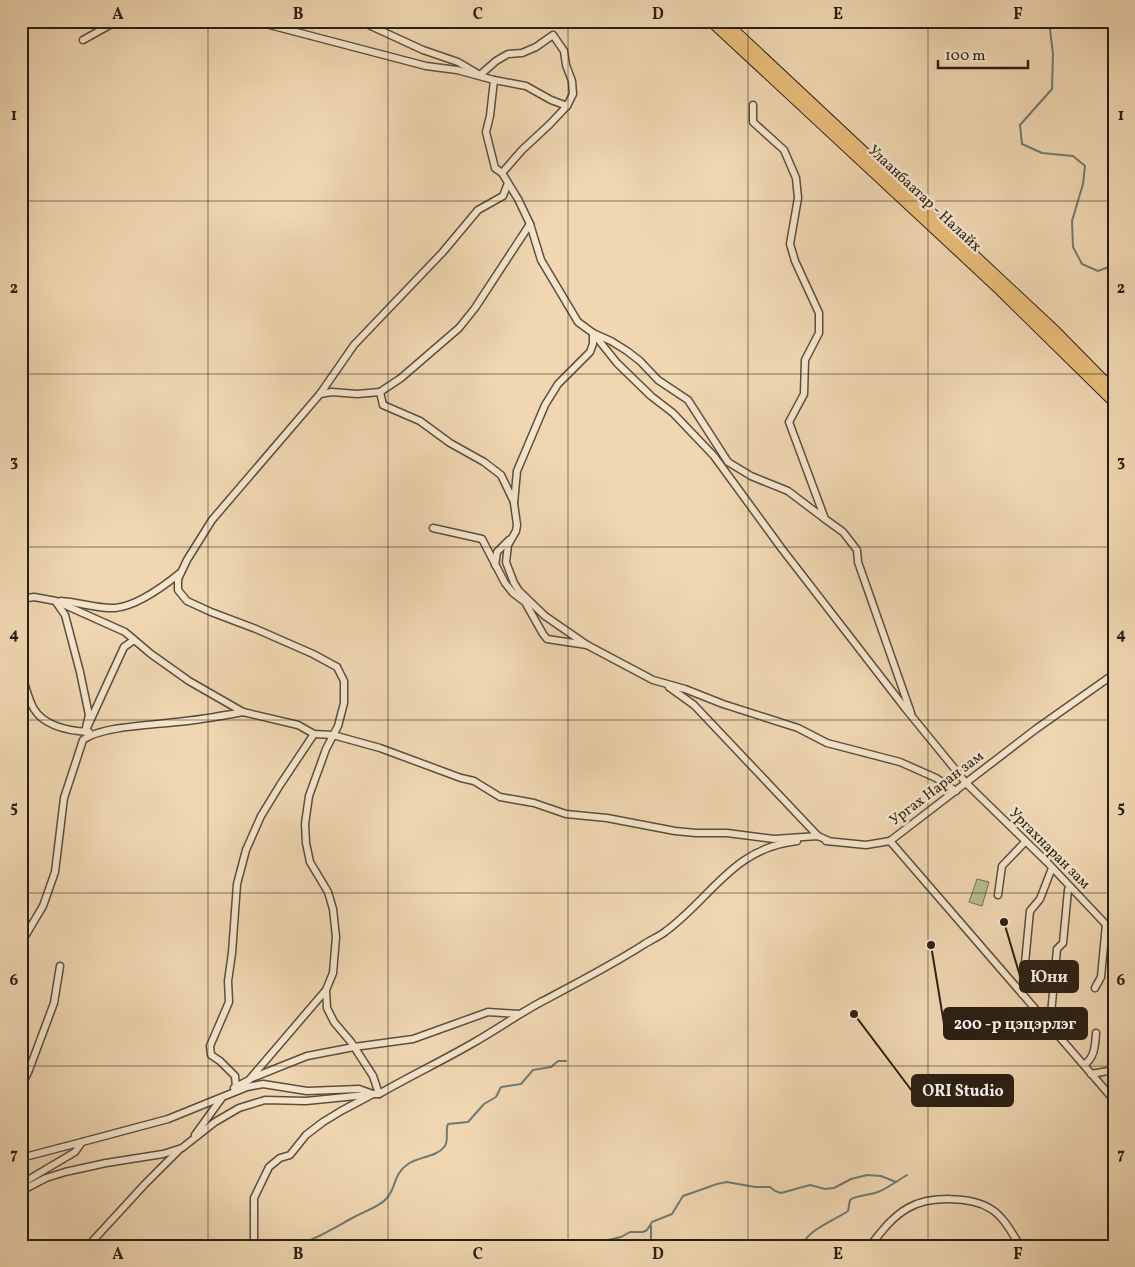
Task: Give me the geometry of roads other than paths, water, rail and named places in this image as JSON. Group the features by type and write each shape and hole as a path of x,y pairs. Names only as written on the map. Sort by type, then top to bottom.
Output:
{"highway":[{"name":"Улаанбаатар - Налайх","path":"711,21 996,286 1114,402"},
{"name":"Улаанбаатар - Налайх","path":"724,21 1054,331 1114,391"}],"street":[{"path":"83,40 117,21"},
{"path":"250,21 426,66 480,75 494,80 526,86 566,106"},
{"path":"360,21 423,50 458,62 480,75"},
{"path":"480,75 496,61 508,54 536,47 553,35 564,51 566,65 572,81 573,94 566,106 502,173"},
{"path":"494,80 490,116 486,132 495,168 502,173 518,199 530,224 541,260 554,285 578,322 593,333 627,350 658,380 688,400 728,462 751,476 788,492 843,532 857,550 858,562 911,714"},
{"path":"753,105 753,122 784,150 796,178 798,198 790,244 795,262 819,313 819,333 805,360 804,394 789,422 825,519"},
{"path":"249,1080 326,990 333,973 336,936 333,908 328,892 310,862 305,824 309,796 338,726 344,703 344,681 336,667 314,654 187,601 178,590 178,579 187,560 212,520 320,394 354,345 442,253 478,210 503,196 508,183"},
{"path":"320,394 332,392 357,394 380,392 422,360 459,328 475,308 530,224"},
{"path":"495,565 497,552 516,531 514,503 517,471 545,405 558,384 590,352 593,344 593,333"},
{"name":"Ургахнаран зам","path":"593,333 624,370 672,413 714,456 782,549 966,783 1052,868 1114,933"},
{"path":"380,392 383,405 420,421 450,443 484,462 501,475 514,503"},
{"path":"433,528 482,539 505,582 513,593 525,602 547,639 587,645"},
{"path":"512,537 506,554 506,562 519,591"},
{"path":"495,565 545,616 587,645 663,683 694,705 818,836 829,841"},
{"path":"21,599 34,597 114,608 124,606 153,592 181,572"},
{"path":"56,601 125,632 189,681 242,712 298,725 314,734 334,735 380,748 474,781 500,797 534,803 566,814 606,818 696,833 728,833 774,839 818,836"},
{"path":"56,601 65,615 80,672 89,715 85,732"},
{"path":"85,732 124,647 134,640"},
{"path":"21,672 34,710 46,720 67,730 100,733"},
{"name":"Ургах Наран зам","path":"1114,674 1036,729 890,841 1114,1100"},
{"path":"663,683 798,728 827,743 900,762 936,778 956,791"},
{"path":"21,944 43,906 55,872 64,798 83,740 91,734 136,726 242,712"},
{"path":"236,1087 235,1076 211,1055 210,1046 229,1002 228,981 237,884 246,850 261,816 314,734"},
{"path":"254,1246 254,1198 269,1167 280,1158 290,1155 306,1135 341,1111 473,1043 666,931 726,874 743,860 762,849 785,842 810,840 866,845 890,841"},
{"path":"998,895 1002,866 1025,842"},
{"path":"1022,994 1030,911 1040,899 1052,868"},
{"path":"1050,1026 1057,949 1063,942 1068,890 1070,887"},
{"path":"1095,988 1102,977 1106,924"},
{"path":"21,1087 54,1003 60,966"},
{"path":"326,990 327,1008 334,1022 354,1047 373,1076 376,1094"},
{"path":"88,1246 145,1184 198,1132 218,1103 236,1087 249,1080 306,1056 413,1039 488,1012 520,1014"},
{"path":"1084,1065 1088,1062 1094,1051 1096,1033"},
{"path":"1091,1074 1114,1070"},
{"path":"21,1158 168,1119 247,1087 264,1084 307,1091 359,1089 376,1094"},
{"path":"21,1191 46,1178 65,1172 163,1154 182,1148 215,1122 239,1108 265,1100 306,1101 376,1094"},
{"path":"21,1184 75,1152 82,1142"},
{"path":"870,1246 891,1220 907,1208 923,1201 949,1199 976,1203 990,1208 998,1215 1020,1246"}],"waterway":[{"path":"1049,21 1053,54 1052,89 1020,125 1022,144 1042,153 1073,156 1085,166 1083,184 1072,221 1073,247 1082,264 1098,271 1114,265"},
{"path":"290,1246 315,1238 380,1204 389,1195 403,1168 412,1161 437,1153 445,1146 448,1124 468,1122 484,1104 496,1097 501,1087 521,1084 533,1070 551,1067 558,1061 566,1061"},
{"path":"591,1246 595,1243 621,1237 630,1232 643,1232 647,1230 652,1222 672,1214 683,1196 717,1184 727,1182 755,1187 770,1187 781,1193 810,1185 825,1189 834,1188 851,1179 867,1175 881,1176 896,1182"},
{"path":"802,1246 809,1235 815,1230 848,1211 850,1200 878,1192 907,1175"},
{"path":"651,1226 651,1246"}],"place":[{"name":"Юни","path":"1004,922"},
{"name":"200 -р цэцэрлэг","path":"931,945"},
{"name":"ORI Studio","path":"854,1014"}]}
